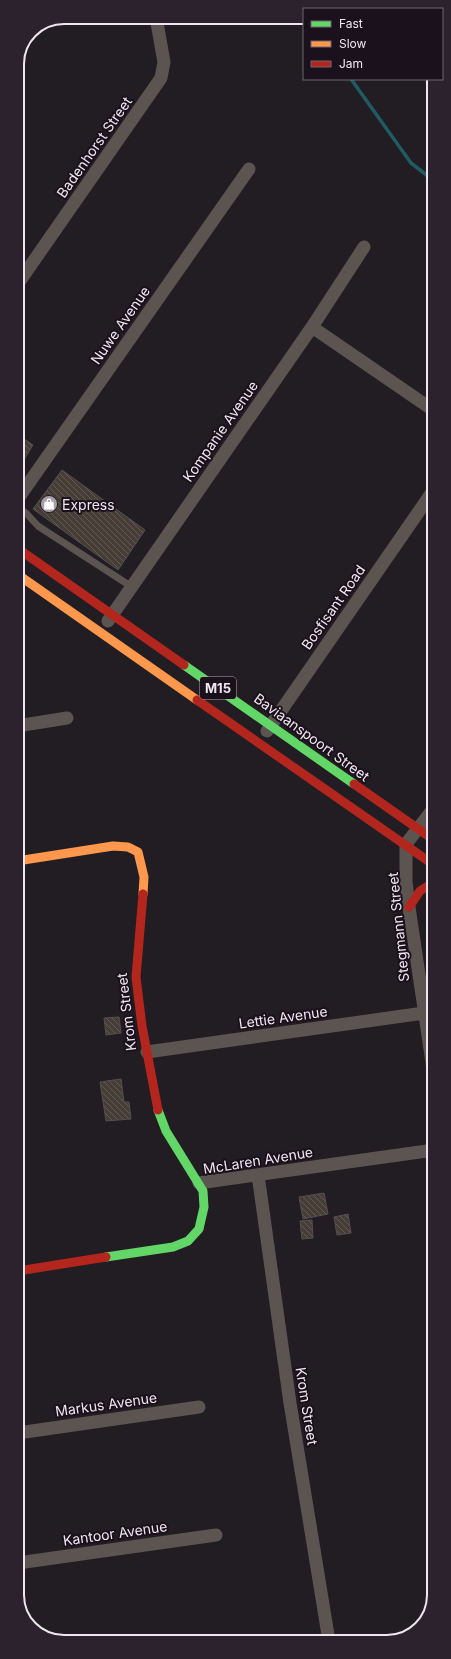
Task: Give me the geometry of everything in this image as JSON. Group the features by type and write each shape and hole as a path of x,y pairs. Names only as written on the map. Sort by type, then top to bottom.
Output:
{"main road":[{"name":"Baviaanspoort Street","path":"24,553 272,725 427,836"},
{"name":"M15","path":"24,579 427,860"},
{"name":"Krom Street","path":"24,860 113,846 128,847 138,852 144,877 136,977 157,1107 166,1131 180,1156 199,1182"},
{"path":"409,907 420,890 427,886"},
{"name":"McLaren Avenue","path":"24,1269 173,1247 188,1241 199,1229 204,1207 203,1191 199,1182"}],"street":[{"name":"Badenhorst Street","path":"24,275 161,78 164,62 157,24"},
{"name":"Nuwe Avenue","path":"24,490 249,169"},
{"name":"Kompanie Avenue","path":"101,633 312,327 364,247"},
{"path":"312,327 427,406"},
{"name":"Bosfisant Road","path":"260,742 427,499"},
{"path":"24,725 67,718"},
{"path":"406,844 427,817"},
{"name":"Stegmann Street","path":"406,844 406,881 427,1032"},
{"name":"Lettie Avenue","path":"147,1052 424,1013"},
{"name":"McLaren Avenue","path":"199,1182 258,1176 427,1151"},
{"name":"Krom Street","path":"258,1176 290,1403 328,1635"},
{"name":"Markus Avenue","path":"24,1432 200,1407"},
{"name":"Kantoor Avenue","path":"24,1562 216,1535"}],"lane":[{"path":"24,512 38,526 132,587"}],"building":[{"path":"24,439 33,445 24,460"},
{"path":"62,470 145,530 118,570 33,509"},
{"path":"119,1017 121,1033 106,1035 104,1018"},
{"path":"121,1079 124,1102 129,1102 131,1119 106,1121 100,1082"},
{"path":"324,1193 328,1214 303,1219 299,1197"},
{"path":"348,1214 351,1233 337,1235 334,1217"},
{"path":"312,1220 313,1238 302,1239 300,1221"}],"waterway":[{"path":"352,80 411,163 427,175"}],"traffic: fast":[{"path":"184,665 354,784"},
{"path":"106,1257 173,1247 188,1241 199,1229 204,1207 203,1191 166,1131 158,1110"}],"traffic: slow":[{"path":"24,579 197,700"},
{"path":"24,860 113,846 128,847 138,852 144,877 143,894"}],"traffic: jam":[{"path":"24,553 184,665"},
{"path":"197,700 427,860"},
{"path":"354,784 427,835"},
{"path":"409,907 420,891 427,886"},
{"path":"143,894 136,977 142,1026 158,1110"},
{"path":"24,1270 106,1257"}],"place":[{"name":"Express","path":"49,504"}]}
